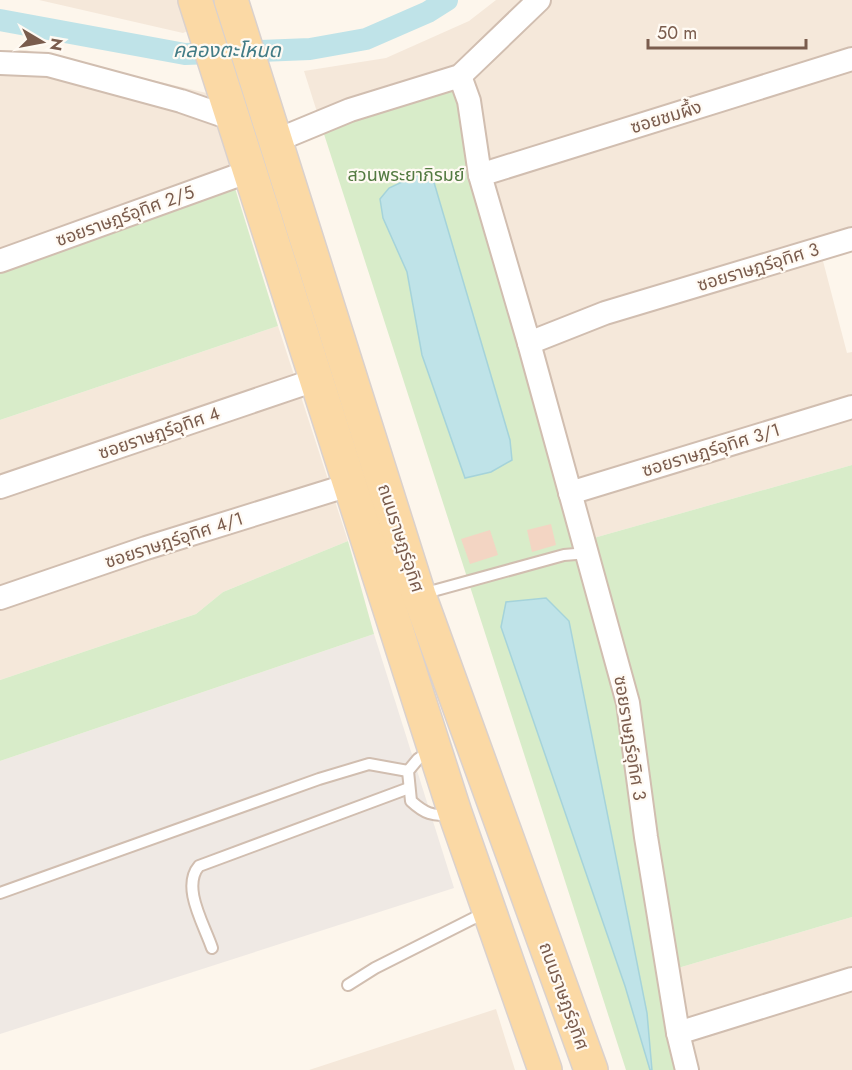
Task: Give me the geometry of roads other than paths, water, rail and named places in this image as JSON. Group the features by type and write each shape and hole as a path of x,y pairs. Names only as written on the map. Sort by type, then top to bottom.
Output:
{"main road":[{"name":"ถนนราษฎร์อุทิศ","path":"234,8 419,595 591,1070"},
{"name":"ถนนราษฎร์อุทิศ","path":"198,10 318,379 349,485 455,813 545,1070"}],"street":[{"path":"275,141 350,111 460,76 539,0"},
{"name":"ซอยชมผึ้ง","path":"480,175 852,59"},
{"path":"0,63 48,65 181,101 230,111"},
{"name":"ซอยราษฎร์อุทิศ 3","path":"460,76 470,101 480,175 588,553 628,703 646,837 678,1033 687,1070"},
{"name":"ซอยราษฎร์อุทิศ 2/5","path":"0,261 250,171"},
{"name":"ซอยราษฎร์อุทิศ 3","path":"529,343 605,312 852,239"},
{"name":"ซอยราษฎร์อุทิศ 4","path":"0,487 318,379"},
{"name":"ซอยราษฎร์อุทิศ 3/1","path":"570,492 852,407"},
{"name":"ซอยราษฎร์อุทิศ 4/1","path":"0,598 146,548 349,485"},
{"path":"678,1033 852,979"}],"lane":[{"path":"419,595 564,555 588,553"},
{"path":"434,748 418,759 408,771 411,801 422,811 435,816 455,813"},
{"path":"0,893 319,779 369,764 408,771"},
{"path":"212,948 191,888 192,874 199,866 409,788"},
{"path":"348,985 489,910"}],"water":[{"path":"415,176 433,179 510,440 512,460 491,472 465,478 422,355 407,272 383,218 380,199 389,188"},
{"path":"546,598 569,621 647,1013 652,1070 650,1070 625,986 501,627 506,602"}],"waterway":[{"name":"คลองตะโหนด","path":"0,20 185,54 310,49 366,39 428,12 447,0"}],"park label":[{"name":"สวนพระยาภิรมย์","path":"406,175"}]}
